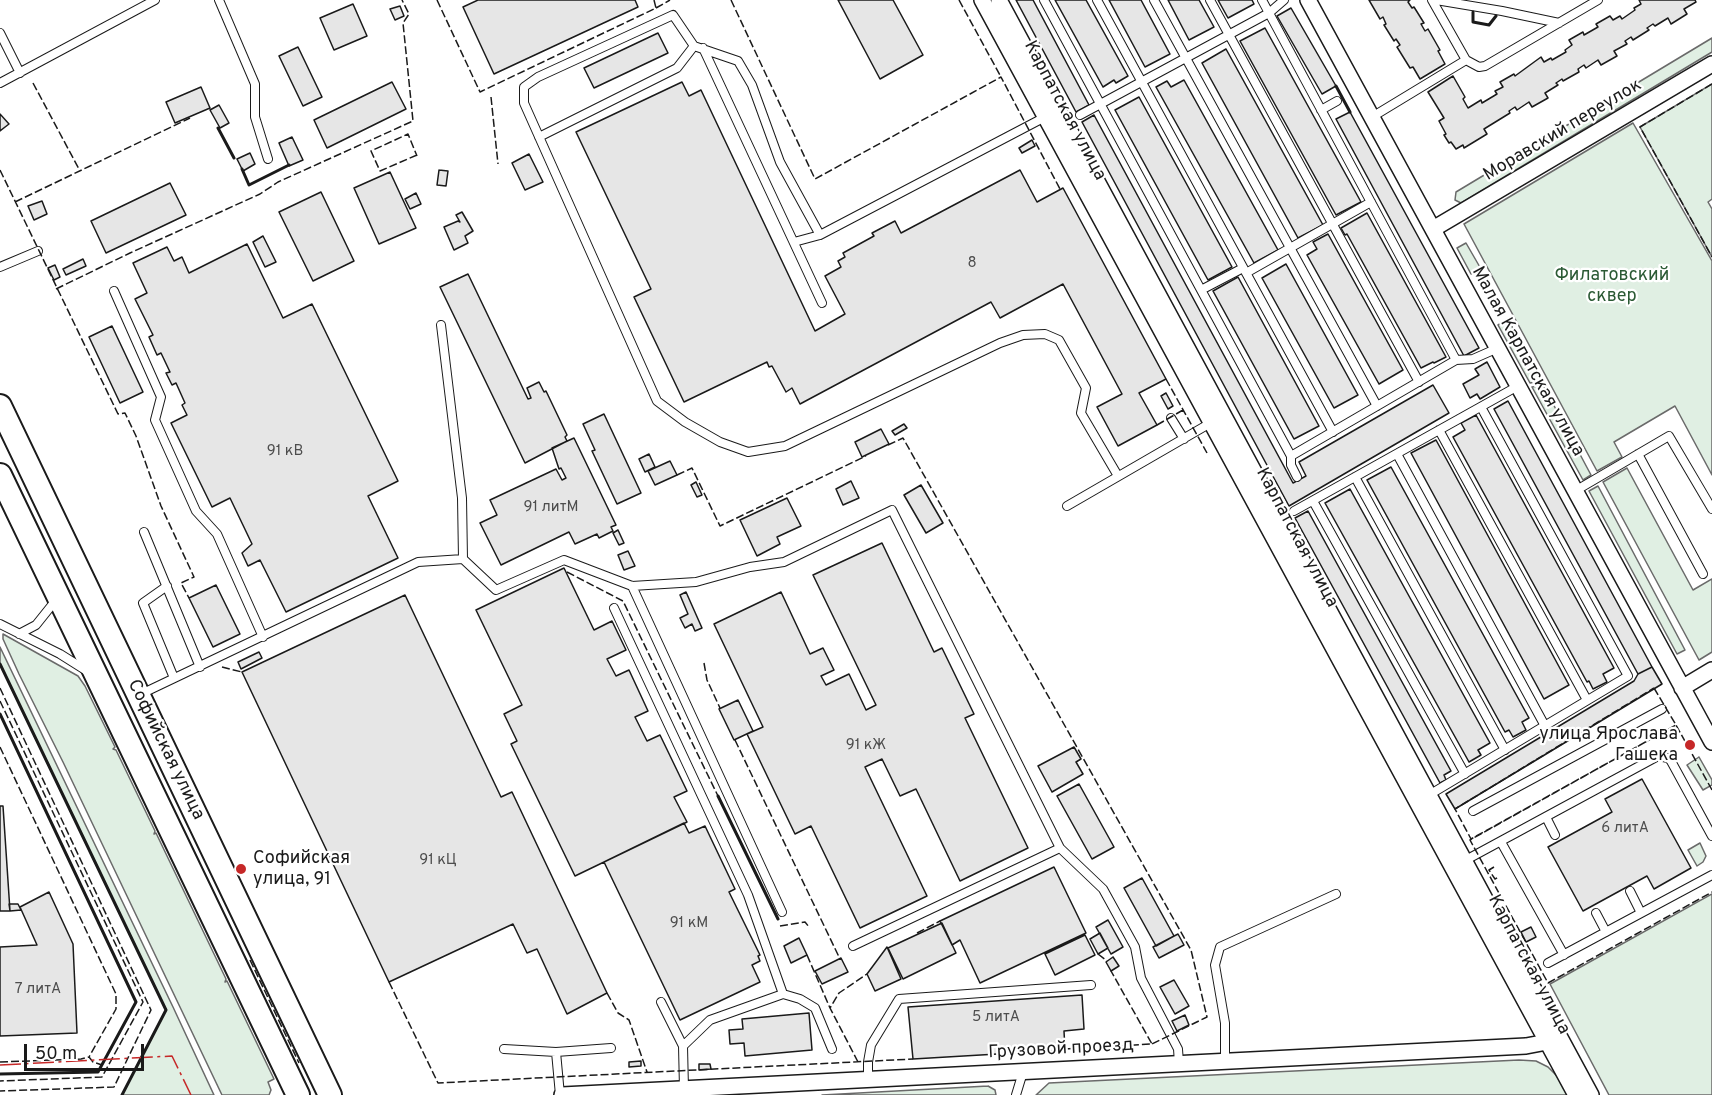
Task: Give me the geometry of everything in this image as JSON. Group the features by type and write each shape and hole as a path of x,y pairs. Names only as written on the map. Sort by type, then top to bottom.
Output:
{"main road":[{"name":"Софийская улица","path":"0,406 330,1095"},
{"name":"Софийская улица","path":"0,475 298,1095"}],"street":[{"name":"Карпатская улица","path":"982,0 1052,113"},
{"name":"Карпатская улица","path":"999,0 1052,113 1217,419 1553,1039 1591,1095"},
{"name":"Малая Карпатская улица","path":"1308,0 1712,742"},
{"name":"Моравский переулок","path":"1433,229 1712,64"},
{"name":"Карпатская улица","path":"1217,419 1429,795 1553,1039 1576,1095"},
{"path":"1682,688 1712,670"},
{"name":"Грузовой проезд","path":"561,1095 684,1089 720,1091 868,1080 1526,1046 1553,1039"}],"lane":[{"path":"0,83 155,0"},
{"path":"219,0 255,84 255,117 268,159"},
{"path":"1044,0 1291,456 1297,477"},
{"path":"1097,0 1333,432"},
{"path":"1154,0 1377,406"},
{"path":"1210,0 1419,382"},
{"path":"1262,0 1456,360"},
{"path":"1080,115 1269,13 1284,0"},
{"path":"1434,0 1559,23"},
{"path":"1434,0 1466,60 1479,67 1485,66 1598,0"},
{"path":"820,235 780,162 752,85 738,61 694,46 673,15 538,77 524,87 524,103 657,400 685,422 720,442 748,452 785,446 1000,343 1023,335 1045,334 1059,340 1086,388 1081,413 1118,476"},
{"path":"0,33 20,73"},
{"path":"539,137 677,68 694,46"},
{"path":"703,48 822,303"},
{"path":"1372,117 1466,60"},
{"path":"1321,110 1338,101"},
{"path":"794,242 820,235 1052,113"},
{"path":"1201,290 1290,248 1371,202"},
{"path":"0,267 38,250"},
{"path":"114,291 161,397 155,420 196,511 217,534 263,637"},
{"path":"441,325 462,498 463,559 496,590 564,560 632,586 696,582 750,567 783,562 892,510 1060,848 1103,889 1135,947 1141,978 1178,1049 1179,1063"},
{"path":"1291,456 1456,360 1473,359 1498,348"},
{"path":"1294,512 1518,386"},
{"path":"1429,795 1628,676 1480,407"},
{"path":"1171,418 1184,439"},
{"path":"1067,506 1217,419"},
{"path":"1439,430 1587,700"},
{"path":"1575,491 1669,436 1712,509"},
{"path":"1397,454 1545,726"},
{"path":"1638,454 1703,574"},
{"path":"1355,477 1504,750"},
{"path":"1313,501 1465,774"},
{"path":"144,532 200,667"},
{"path":"139,695 418,562 463,559"},
{"path":"167,586 143,603 174,678"},
{"path":"632,586 782,912"},
{"path":"20,634 36,625 58,596"},
{"path":"614,608 748,895 783,994"},
{"path":"0,624 60,654 98,679"},
{"path":"1473,811 1662,709"},
{"path":"1464,861 1658,756 1671,761 1712,836"},
{"path":"1546,817 1555,835"},
{"path":"1501,842 1564,955"},
{"path":"853,946 1060,848"},
{"path":"1548,963 1712,875"},
{"path":"1630,891 1641,913"},
{"path":"1225,1061 1225,1023 1215,965 1220,947 1336,894"},
{"path":"1596,913 1606,932"},
{"path":"868,1080 871,1045 899,999 1091,985"},
{"path":"683,1046 710,1020 783,994 800,999 815,1008 832,1049"},
{"path":"661,1002 683,1046 684,1089"},
{"path":"504,1049 556,1052 611,1048"},
{"path":"556,1052 561,1095"},
{"path":"1016,1095 1023,1072"}],"green space":[{"path":"1712,38 1712,52 1461,203 1455,200 1456,192"},
{"path":"1712,84 1712,199 1708,202 1712,209 1712,257 1640,127"},
{"name":"Филатовский сквер","path":"1633,123 1712,261 1712,475 1675,406 1614,442 1622,457 1597,471 1464,224"},
{"path":"1466,243 1481,269 1471,274 1457,248"},
{"path":"1508,319 1541,381 1530,383 1498,325"},
{"path":"1543,385 1591,475 1583,480 1532,387"},
{"path":"1627,468 1693,590 1712,579 1712,652 1699,660 1603,482"},
{"path":"1598,486 1685,650 1677,654 1589,491"},
{"path":"3,634 78,676 85,686 115,747 113,749 116,750 155,831 154,834 156,833 226,979 225,982 227,981 274,1079 268,1082 271,1090 269,1095 222,1095 19,674 3,639"},
{"path":"0,647 214,1095 122,1095 166,1010 0,664"},
{"path":"1699,757 1712,780 1712,785 1703,790 1687,765"},
{"path":"1700,843 1706,856 1697,866 1688,850"},
{"path":"1712,894 1712,1095 1609,1095 1550,984"},
{"path":"1536,1061 1548,1067 1559,1078 1568,1095 1036,1095 1049,1083"},
{"path":"988,1086 995,1090 996,1095 822,1095"}],"building":[{"path":"478,0 635,0 638,7 494,74 463,7"},
{"path":"838,0 893,0 923,55 880,79"},
{"path":"1016,0 1033,0 1089,105 1076,112"},
{"path":"1055,0 1086,0 1128,76 1116,83 1114,80 1103,87"},
{"path":"1109,0 1141,0 1170,54 1145,67"},
{"path":"1168,0 1199,0 1214,27 1189,40"},
{"path":"1218,0 1252,0 1254,4 1228,18"},
{"path":"1369,0 1410,0 1408,2 1424,23 1421,24 1425,31 1428,29 1445,64 1420,79 1397,47 1400,45 1396,39 1394,41 1384,25 1386,24 1383,17 1380,19"},
{"path":"1639,0 1695,0 1696,2 1684,9 1687,14 1671,24 1668,18 1655,26 1653,24 1647,28 1649,30 1633,40 1631,37 1625,41 1627,44 1614,51 1617,56 1601,65 1598,60 1586,68 1584,65 1578,69 1579,72 1563,81 1562,79 1556,83 1558,85 1545,93 1548,98 1532,107 1529,102 1517,110 1515,107 1509,111 1510,113 1484,129 1487,134 1464,148 1463,145 1456,149 1451,142 1449,143 1439,121 1444,118 1428,92 1453,76 1465,97 1463,99 1468,108 1481,100 1482,103 1497,94 1495,91 1503,87 1500,82 1514,74 1515,76 1541,57 1544,62 1566,52 1565,50 1572,45 1569,40 1598,27 1596,24 1610,16 1613,20 1620,16 1622,19 1641,4"},
{"path":"353,4 367,36 334,50 320,18"},
{"path":"400,6 404,16 395,20 390,9"},
{"path":"1291,8 1336,86 1322,94 1277,16"},
{"path":"1265,28 1361,202 1336,215 1240,41"},
{"path":"658,33 668,53 594,88 584,68"},
{"path":"298,47 322,97 303,106 279,56"},
{"path":"1226,49 1323,225 1298,238 1202,63"},
{"path":"1184,80 1278,250 1254,263 1156,87 1167,81 1171,87"},
{"path":"392,82 406,109 327,148 314,120"},
{"path":"682,82 689,96 701,90 815,331 845,314 825,276 841,267 838,261 845,257 843,253 874,236 872,233 895,221 901,233 1020,170 1037,202 1063,188 1166,379 1139,393 1157,425 1118,446 1097,407 1122,394 1063,284 1000,318 991,302 800,404 792,388 786,392 772,366 769,367 767,362 684,402 634,297 651,289 576,132"},
{"path":"201,87 210,108 175,123 166,102"},
{"path":"1139,97 1232,267 1208,280 1115,110"},
{"path":"219,105 229,123 220,128 210,110"},
{"path":"1350,112 1479,348 1464,356 1336,119"},
{"path":"0,114 9,124 0,131"},
{"path":"1094,115 1293,483 1306,476 1299,462 1433,385 1449,413 1289,506 1082,122"},
{"path":"292,137 303,160 289,166 279,143"},
{"path":"1032,140 1035,146 1022,153 1019,148"},
{"path":"250,153 255,164 243,171 237,159"},
{"path":"529,154 543,182 525,190 512,163"},
{"path":"439,170 448,171 446,186 437,185"},
{"path":"390,172 416,228 379,244 354,188"},
{"path":"170,183 186,215 106,253 91,221"},
{"path":"321,192 354,261 313,281 279,212"},
{"path":"416,193 421,204 410,209 405,199"},
{"path":"42,201 47,214 34,220 28,206"},
{"path":"462,212 473,231 465,236 468,243 454,250 444,227 460,222 456,215"},
{"path":"1367,213 1446,357 1434,363 1421,368 1347,234 1345,235 1341,228"},
{"path":"1328,234 1403,370 1379,384 1307,255 1317,249 1313,242"},
{"path":"263,236 276,262 265,267 253,242"},
{"path":"247,244 283,318 312,304 398,481 368,496 398,558 286,612 260,560 248,566 242,553 252,544 230,498 212,507 171,423 187,415 182,405 185,403 176,383 172,385 166,373 170,372 161,353 157,355 149,337 153,335 135,299 147,293 133,263 167,247 174,261 182,257 189,273"},
{"path":"83,259 86,266 66,275 63,269"},
{"path":"1286,264 1358,395 1334,408 1262,278"},
{"path":"55,265 60,277 54,280 48,268"},
{"path":"468,274 528,399 531,398 527,388 539,382 544,392 546,391 567,435 565,437 567,441 525,463 440,287"},
{"path":"1238,277 1319,426 1294,439 1213,291"},
{"path":"112,326 143,392 120,403 89,337"},
{"path":"1487,362 1500,387 1480,399 1477,394 1470,398 1463,384 1479,375 1475,369"},
{"path":"1166,393 1173,406 1168,409 1161,396"},
{"path":"1508,401 1652,667 1638,674 1494,409"},
{"path":"604,414 641,493 617,504 592,451 595,450 583,424"},
{"path":"1476,415 1614,668 1603,674 1607,682 1593,689 1589,681 1587,682 1453,437 1465,430 1461,423"},
{"path":"904,424 907,428 895,435 892,431"},
{"path":"881,429 889,444 862,457 855,442"},
{"path":"574,438 616,525 611,527 613,531 599,538 597,534 575,544 569,532 501,565 480,523 497,515 490,500 556,469 562,480 566,478 561,468 559,469 552,448"},
{"path":"1436,440 1569,685 1544,699 1411,453"},
{"path":"649,454 655,467 645,472 639,459"},
{"path":"670,461 677,475 655,485 648,471"},
{"path":"1391,467 1529,718 1522,722 1526,730 1513,737 1509,730 1505,732 1367,480"},
{"path":"851,481 859,498 843,505 836,489"},
{"path":"696,482 702,495 697,497 691,485"},
{"path":"921,485 943,523 926,533 904,495"},
{"path":"1350,489 1490,743 1478,750 1481,755 1469,762 1325,503"},
{"path":"787,498 801,526 777,537 780,544 757,556 740,520"},
{"path":"1308,511 1451,771 1444,775 1446,780 1440,783 1295,518"},
{"path":"618,530 624,543 619,545 613,533"},
{"path":"882,543 934,652 942,648 974,714 965,718 1028,848 960,881 916,789 900,796 882,759 865,767 927,896 860,928 811,826 795,834 747,734 763,727 714,624 781,592 810,654 823,648 834,670 821,676 826,685 849,674 866,710 876,705 813,575"},
{"path":"628,551 635,566 624,570 618,555"},
{"path":"564,568 594,630 612,621 626,650 607,659 616,676 629,670 648,711 635,717 647,741 660,735 687,791 674,797 687,822 575,876 511,744 517,741 504,714 522,705 476,610"},
{"path":"216,585 240,634 213,647 189,598"},
{"path":"686,592 702,628 695,631 692,624 685,628 680,618 688,614 680,595"},
{"path":"405,595 501,797 512,792 607,993 567,1014 537,949 527,953 513,924 389,982 242,672"},
{"path":"259,652 262,658 241,669 238,662"},
{"path":"1652,667 1662,684 1455,809 1446,794 1634,681 1638,674"},
{"path":"738,700 753,731 734,740 719,709"},
{"path":"1074,747 1081,759 1076,762 1083,774 1052,792 1038,766"},
{"path":"1642,779 1691,868 1654,889 1647,876 1583,911 1548,847 1612,812 1605,799"},
{"path":"1079,784 1114,847 1092,859 1057,796"},
{"path":"0,806 3,806 10,911 0,911"},
{"path":"684,823 689,833 705,826 735,889 729,892 760,955 758,956 760,961 752,965 760,982 680,1020 604,862"},
{"path":"1054,867 1086,933 980,983 960,940 952,945 940,921"},
{"path":"1142,878 1174,936 1156,946 1124,888"},
{"path":"49,892 73,944 77,1033 0,1036 0,947 37,945 20,907"},
{"path":"9,904 18,904 21,910 10,911"},
{"path":"1108,920 1123,947 1111,954 1096,927"},
{"path":"942,923 956,953 903,979 888,948"},
{"path":"1531,927 1536,937 1526,942 1521,932"},
{"path":"1100,933 1108,948 1098,954 1090,939"},
{"path":"1178,934 1184,945 1159,958 1153,947"},
{"path":"1085,935 1095,955 1055,975 1045,954"},
{"path":"799,938 807,955 791,963 784,946"},
{"path":"887,947 901,979 875,991 867,974"},
{"path":"1113,957 1119,966 1111,971 1106,962"},
{"path":"841,958 848,972 822,984 815,971"},
{"path":"1174,980 1189,1006 1175,1014 1160,987"},
{"path":"1082,995 1084,1029 1064,1031 1065,1050 913,1059 908,1007"},
{"path":"809,1013 812,1050 745,1056 744,1043 730,1044 729,1030 743,1029 742,1019"},
{"path":"1185,1015 1189,1025 1177,1031 1172,1021"},
{"path":"641,1061 641,1066 629,1067 629,1062"},
{"path":"699,1064 710,1064 711,1069 699,1070"}],"fence":[{"path":"56,289 260,194 278,182 413,121 403,23 409,14 402,0"},
{"path":"437,0 480,92 656,8 654,0"},
{"path":"656,8 670,0"},
{"path":"731,0 815,179 1001,77 1060,189"},
{"path":"959,0 1001,77"},
{"path":"33,83 80,171"},
{"path":"1712,84 1640,127 1712,257"},
{"path":"491,97 498,164"},
{"path":"15,202 190,118"},
{"path":"417,155 380,171 371,151 408,134 417,156"},
{"path":"0,170 118,414 125,413 136,436 161,506 194,577 181,583 189,598"},
{"path":"1166,379 1207,453"},
{"path":"1157,425 1183,410"},
{"path":"888,445 903,438 1191,950 1207,1017 1152,1044"},
{"path":"677,475 692,468 720,526 866,456"},
{"path":"567,572 623,601 718,796"},
{"path":"704,663 707,680 720,708"},
{"path":"222,667 242,672"},
{"path":"0,688 151,1010 114,1087 0,1091"},
{"path":"1654,688 1676,725 1471,839 1455,809 1654,688"},
{"path":"0,701 143,1002 102,1077 0,1081"},
{"path":"1712,790 1676,725 1470,840 1548,983 1712,892"},
{"path":"735,740 840,959"},
{"path":"0,747 116,994 116,1009 89,1057"},
{"path":"1494,867 1489,870 1495,879 1499,877"},
{"path":"917,933 940,921"},
{"path":"780,926 805,922 809,927"},
{"path":"1098,954 1107,961"},
{"path":"807,955 830,1008"},
{"path":"250,960 299,1063"},
{"path":"1065,1049 1152,1044 1111,971"},
{"path":"858,1062 830,1008 839,993 867,974"},
{"path":"389,982 438,1083 913,1059"},
{"path":"607,993 618,1013 629,1020 647,1072"},
{"path":"0,1062 89,1057 93,1062 102,1065"}],"wall":[{"path":"1473,12 1473,22 1489,25 1496,16"},
{"path":"1336,86 1350,112"},
{"path":"218,128 234,158"},
{"path":"242,169 249,185 289,165"},
{"path":"0,664 166,1010 122,1095"},
{"path":"0,714 136,1002 98,1072 0,1074"},
{"path":"718,796 778,919"}],"power":[{"path":"0,1065 172,1056 191,1095"}],"place":[{"name":"улица Ярослава Гашека","path":"1690,745"},
{"name":"Софийская улица, 91","path":"241,869"}]}
